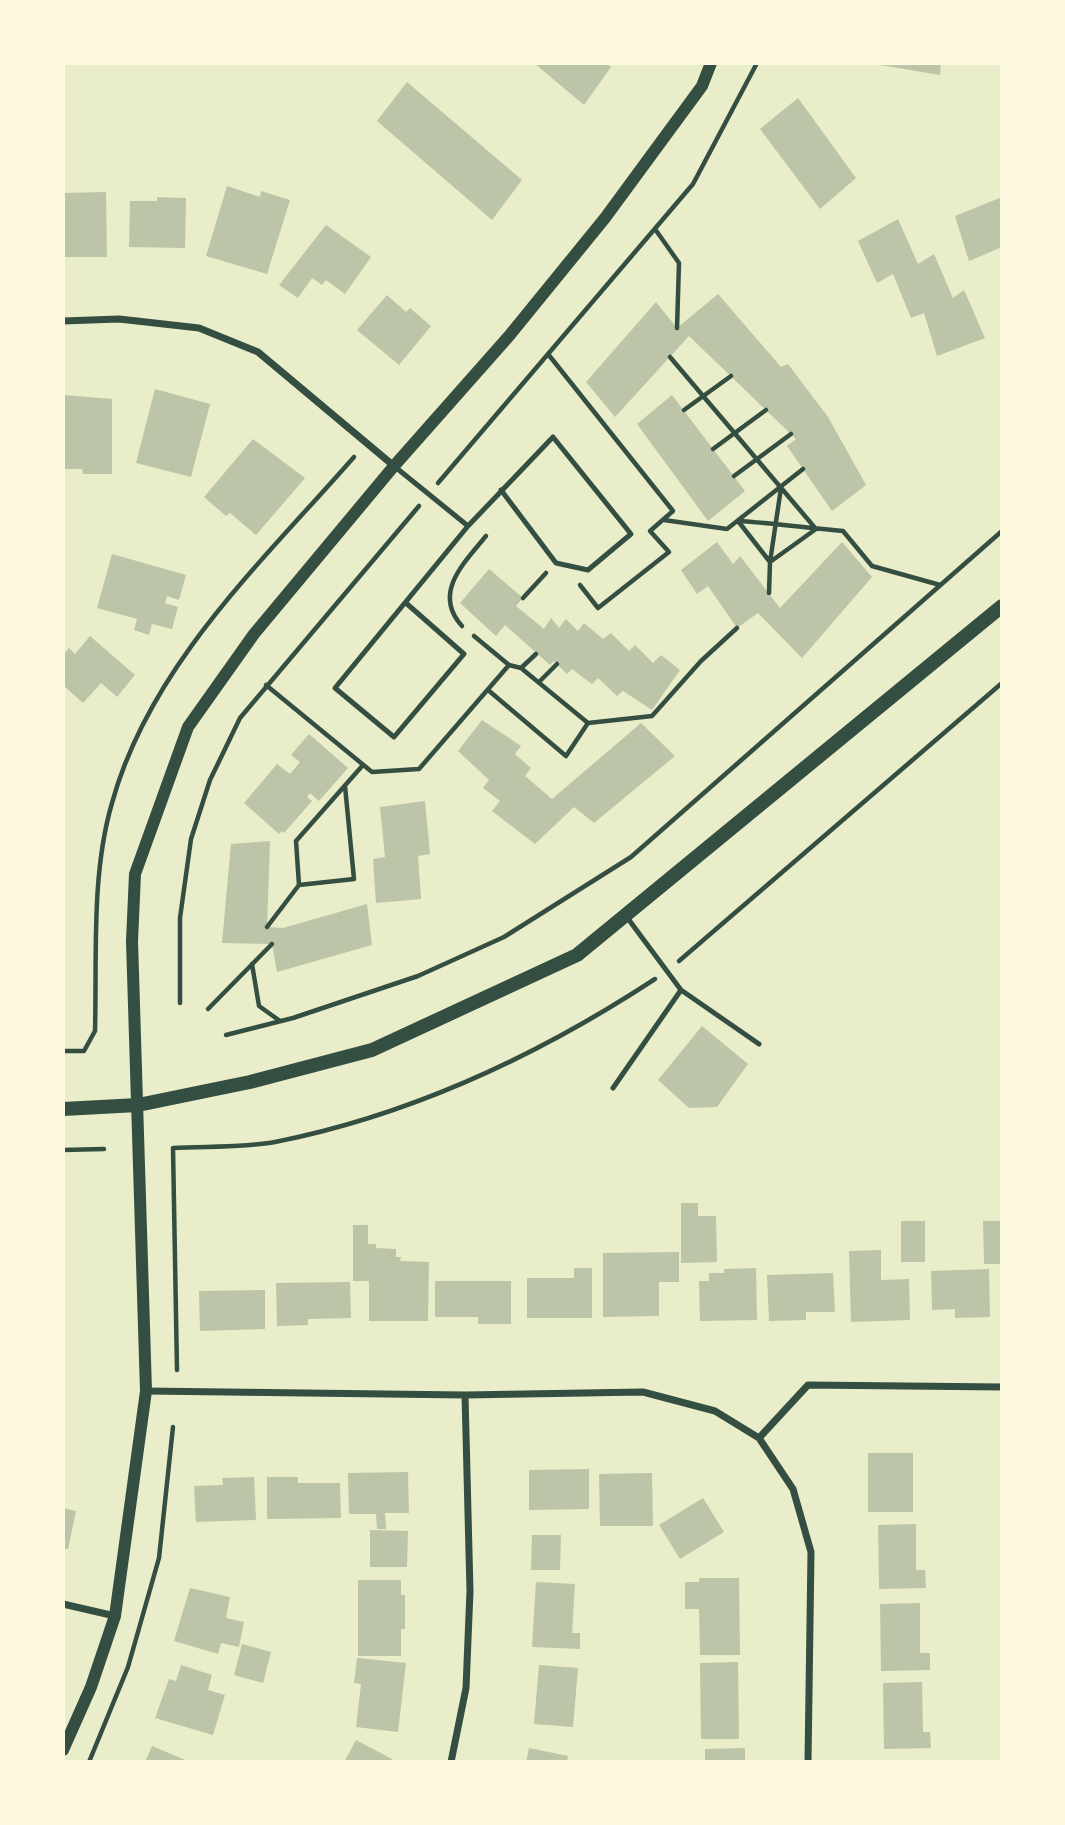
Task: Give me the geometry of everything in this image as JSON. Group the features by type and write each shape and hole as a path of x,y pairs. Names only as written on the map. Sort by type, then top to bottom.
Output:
{"main road":[{"path":"63,1109 138,1105 250,1082 372,1050 577,955 1002,606"}],"street":[{"path":"63,1750 91,1687 116,1616 146,1391 132,940 135,874 188,727 254,634 394,466 509,336 605,218 702,86 711,63"},
{"path":"63,321 119,319 199,328 258,352 394,466"},
{"path":"759,1438 808,1385 1002,1387"},
{"path":"146,1391 465,1395 643,1392 715,1411 759,1438 793,1489 811,1552 808,1762"},
{"path":"451,1762 467,1688 470,1591 465,1395"},
{"path":"63,1604 116,1616"}],"lane":[{"path":"406,603 464,654 394,737 335,688 468,526 501,490 554,438 631,534 588,570 556,563 501,490"},
{"path":"394,466 468,526"},
{"path":"626,916 681,990 759,1044"},
{"path":"613,1088 681,990"}],"path":[{"path":"654,229 679,263 677,328"},
{"path":"548,354 673,511 650,531 669,552 598,608 576,579"},
{"path":"670,357 816,529"},
{"path":"684,410 730,376"},
{"path":"713,449 766,410"},
{"path":"734,476 791,435"},
{"path":"663,519 727,528 803,470"},
{"path":"769,593 769,562 781,487"},
{"path":"738,520 843,531 872,566 940,585"},
{"path":"738,520 769,562"},
{"path":"494,525 452,579 449,597 451,612 460,625 509,665 521,668 588,723 652,716 701,661 737,628"},
{"path":"769,562 816,529"},
{"path":"226,1035 280,1022 418,976 492,943 631,857 1002,531"},
{"path":"523,598 548,573 539,562"},
{"path":"521,668 536,653"},
{"path":"539,682 557,664"},
{"path":"266,685 372,772 419,769 509,665"},
{"path":"177,1370 173,1148 272,1142 352,1122 450,1089 528,1053 617,1004 668,970 1002,683"},
{"path":"488,690 566,756 588,723"},
{"path":"268,928 299,885 296,841 363,765"},
{"path":"299,885 354,879 345,786"},
{"path":"208,1009 272,944"},
{"path":"252,964 259,1006 280,1022"},
{"path":"63,1150 104,1149"},
{"path":"89,1762 128,1667 159,1558 173,1427"}],"building":[{"path":"534,63 606,63 611,67 584,105"},
{"path":"868,63 941,63 940,75"},
{"path":"407,82 522,180 492,220 377,121"},
{"path":"798,98 856,178 820,209 760,129"},
{"path":"227,186 260,197 261,191 290,200 267,274 206,256"},
{"path":"106,192 107,257 63,257 63,193"},
{"path":"157,197 186,198 185,248 129,247 130,201 157,201"},
{"path":"1002,197 1002,247 969,261 955,216"},
{"path":"898,219 918,264 934,254 953,298 964,290 985,338 937,356 924,313 911,318 893,274 877,283 858,241"},
{"path":"326,225 371,257 345,294 326,280 322,285 312,278 298,298 279,285"},
{"path":"718,294 781,367 788,364 828,417 866,485 832,511 787,446 796,439 689,336 615,417 586,382 656,302 677,328"},
{"path":"387,295 406,312 410,308 431,326 399,365 357,330"},
{"path":"155,389 210,404 191,477 136,463"},
{"path":"63,395 112,399 112,474 83,474 82,469 63,469"},
{"path":"672,395 745,491 708,521 637,424"},
{"path":"253,439 305,478 256,535 230,513 226,516 204,497"},
{"path":"717,542 733,564 740,556 780,608 842,542 872,577 802,658 758,613 737,628 708,586 697,594 681,570"},
{"path":"112,554 186,575 179,600 167,596 165,603 178,607 172,629 152,624 149,635 134,630 137,619 97,608"},
{"path":"489,569 523,598 516,606 544,629 551,618 559,628 566,619 578,631 584,623 603,639 611,633 629,651 635,645 653,663 661,655 680,670 652,710 623,691 617,696 598,678 592,684 572,669 567,674 554,661 550,665 505,625 496,636 460,603"},
{"path":"90,636 135,675 117,697 101,683 83,703 63,685 63,655 69,648 75,654"},
{"path":"482,720 521,746 515,754 531,768 525,776 552,799 641,723 675,756 594,823 574,807 535,844 492,811 500,801 483,788 489,780 458,751"},
{"path":"309,734 348,768 319,801 310,793 307,797 312,801 284,833 282,831 279,834 244,803 277,764 290,774 300,762 291,755"},
{"path":"425,801 430,854 418,856 421,899 376,903 373,859 385,857 380,807"},
{"path":"270,841 267,927 283,928 367,904 372,945 277,972 272,944 222,943 231,844"},
{"path":"702,1026 748,1064 717,1107 689,1108 658,1080"},
{"path":"681,1203 698,1203 698,1216 716,1216 717,1262 681,1263"},
{"path":"901,1221 925,1221 925,1262 901,1262"},
{"path":"983,1221 1002,1221 1002,1264 984,1264"},
{"path":"353,1225 368,1225 368,1244 376,1244 376,1248 396,1249 396,1257 401,1257 400,1261 429,1262 428,1321 369,1321 369,1281 353,1281"},
{"path":"881,1250 881,1280 909,1279 910,1320 851,1322 849,1251"},
{"path":"679,1252 679,1282 659,1282 659,1316 603,1317 603,1253"},
{"path":"574,1268 592,1268 592,1318 527,1318 527,1278 574,1278"},
{"path":"756,1268 757,1320 700,1321 699,1281 709,1281 709,1273 724,1273 724,1269"},
{"path":"989,1269 990,1317 955,1318 955,1309 932,1310 931,1271"},
{"path":"833,1273 835,1312 806,1312 806,1320 769,1321 767,1275"},
{"path":"435,1281 511,1281 511,1324 478,1324 478,1317 435,1317"},
{"path":"350,1282 351,1318 308,1319 308,1325 277,1326 276,1283"},
{"path":"265,1290 265,1329 200,1331 199,1291"},
{"path":"868,1453 913,1453 913,1512 868,1512"},
{"path":"589,1469 589,1509 529,1510 529,1470"},
{"path":"408,1472 409,1513 385,1513 386,1529 377,1529 376,1514 349,1514 348,1473"},
{"path":"652,1473 653,1526 600,1526 599,1474"},
{"path":"254,1477 256,1520 196,1522 194,1486 223,1485 222,1478"},
{"path":"267,1477 298,1477 298,1483 340,1483 341,1518 267,1519"},
{"path":"703,1498 724,1532 680,1559 659,1525"},
{"path":"63,1508 76,1511 68,1549 63,1548"},
{"path":"916,1524 916,1570 925,1570 926,1588 879,1589 878,1525"},
{"path":"370,1530 408,1531 407,1567 370,1567"},
{"path":"532,1535 561,1535 560,1570 531,1570"},
{"path":"699,1578 739,1578 740,1655 700,1655 699,1609 685,1609 685,1582 699,1582"},
{"path":"358,1580 401,1580 401,1595 405,1595 405,1629 401,1629 401,1656 358,1656"},
{"path":"536,1582 575,1584 572,1633 580,1633 580,1649 532,1647"},
{"path":"190,1588 230,1597 226,1618 244,1622 239,1647 221,1643 218,1654 174,1641"},
{"path":"920,1603 920,1653 930,1653 930,1670 881,1671 880,1604"},
{"path":"242,1644 271,1652 263,1683 234,1675"},
{"path":"357,1658 406,1663 398,1732 356,1727 361,1684 354,1683"},
{"path":"738,1662 739,1739 701,1739 700,1663"},
{"path":"181,1665 212,1675 208,1690 225,1695 213,1735 155,1718 169,1679 176,1681"},
{"path":"539,1665 578,1668 573,1727 534,1724"},
{"path":"922,1682 923,1732 930,1732 931,1748 884,1749 883,1683"},
{"path":"356,1740 392,1759 390,1762 344,1762"},
{"path":"152,1746 190,1762 145,1762"},
{"path":"529,1748 568,1756 567,1762 526,1762"},
{"path":"745,1748 745,1762 705,1762 705,1749"}]}
